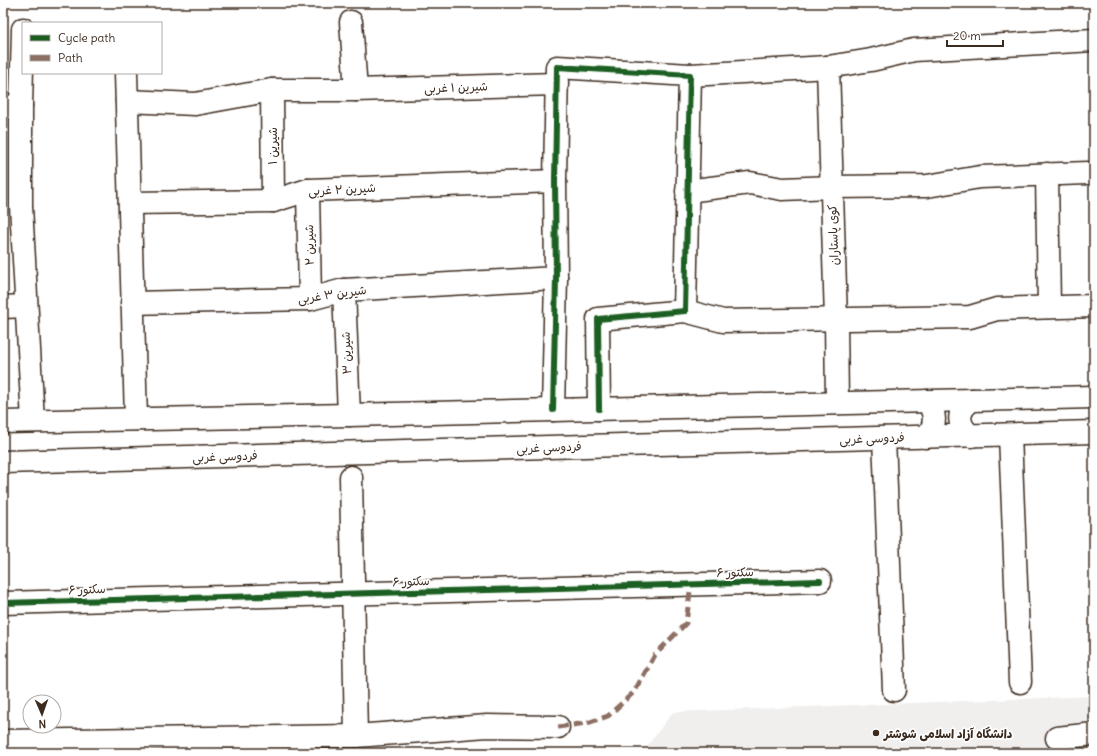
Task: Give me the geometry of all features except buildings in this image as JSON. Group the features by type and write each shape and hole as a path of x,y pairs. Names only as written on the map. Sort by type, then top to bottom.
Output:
{"street":[{"path":"351,22 356,90"},
{"path":"22,36 12,106 12,206 26,306 33,421"},
{"path":"553,410 556,278 555,182 557,67 690,75 828,67 871,60 914,50 1094,40"},
{"name":"کوی پاستاران","path":"828,67 836,319 836,403"},
{"path":"126,74 136,419"},
{"path":"684,311 690,75"},
{"name":"شیرین ۱ غربی","path":"127,101 195,104 272,90 356,90 557,84"},
{"name":"شیرین ۱","path":"272,90 273,201"},
{"path":"687,191 750,184 782,189 927,186 980,177 1088,173"},
{"path":"1047,174 1049,307"},
{"name":"شیرین ۲ غربی","path":"130,203 273,201 308,190 555,182"},
{"name":"شیرین ۲","path":"308,190 310,299"},
{"name":"شیرین ۳ غربی","path":"132,303 310,299 344,290 556,278"},
{"name":"شیرین ۳","path":"344,290 349,415"},
{"path":"3,307 26,306"},
{"path":"599,409 598,319 684,311 723,321 970,317 997,309 1094,306"},
{"path":"3,422 1094,397"},
{"path":"972,400 966,404 960,417 962,425 972,436"},
{"path":"926,437 930,433 934,422 932,408 927,401"},
{"name":"فردوسی غربی","path":"3,462 1094,432"},
{"path":"1010,434 1020,682"},
{"path":"884,438 894,690"},
{"path":"351,477 356,736"},
{"name":"سکتور ۶","path":"3,603 820,581"},
{"path":"3,741 356,736 487,726 558,727"},
{"path":"1058,738 1094,734"}],"shaded area":[{"name":"دانشگاه آزاد اسلامی شوشتر","path":"1094,696 1094,753 642,753 673,712"}],"marked path":[{"path":"558,727 587,723 608,716 634,692 655,655 686,623 691,584"}],"cycle path":[{"path":"553,410 556,278 555,181 557,67 690,75 685,311 598,319 599,409"},
{"path":"3,603 820,581"}],"place":[{"name":"دانشگاه آزاد اسلامی شوشتر","path":"876,733"}]}
